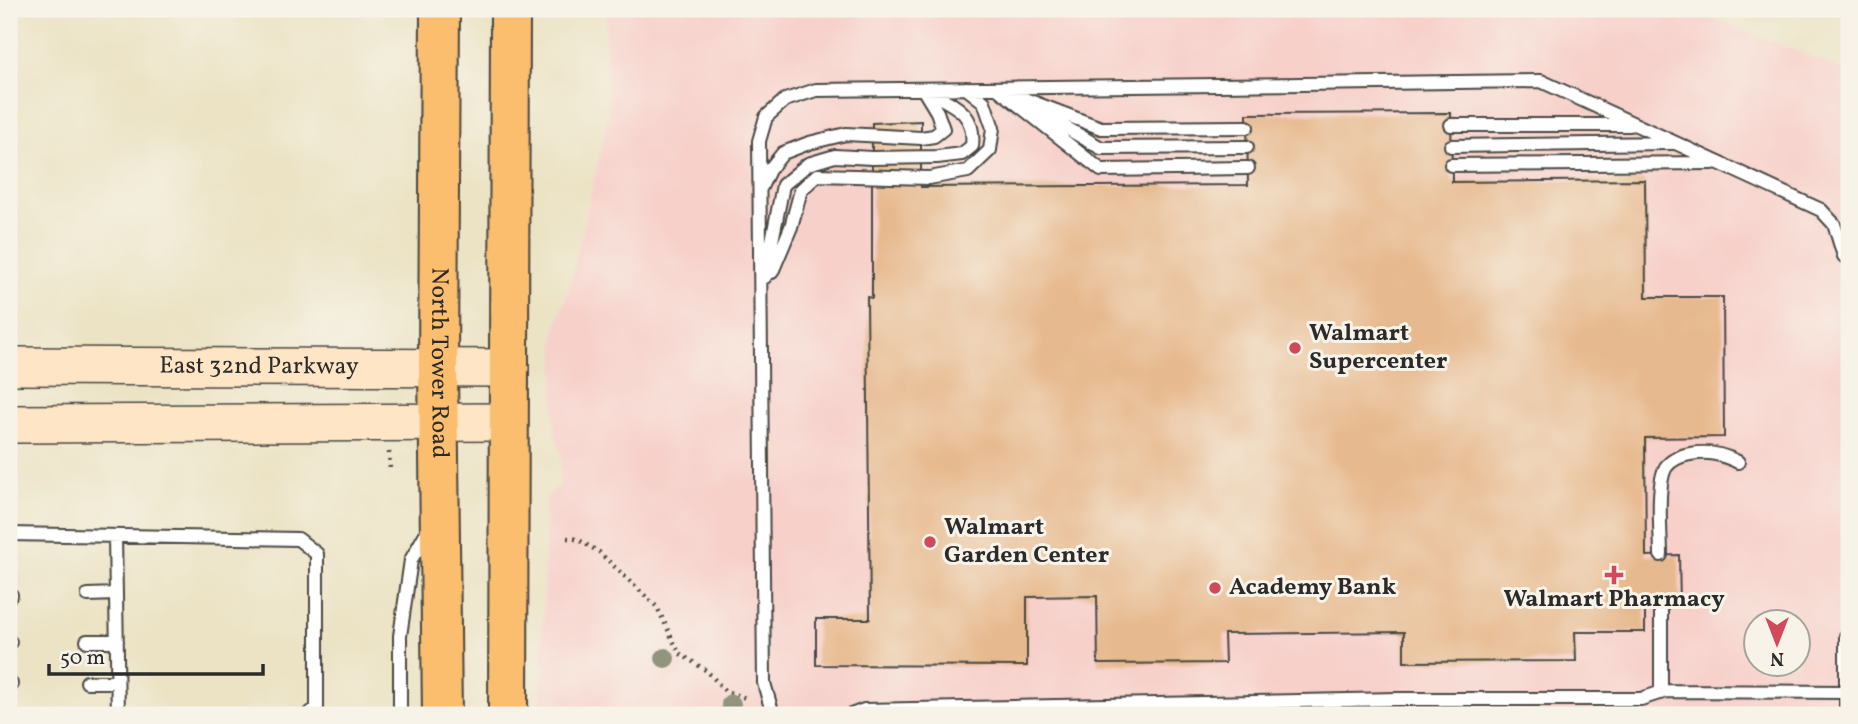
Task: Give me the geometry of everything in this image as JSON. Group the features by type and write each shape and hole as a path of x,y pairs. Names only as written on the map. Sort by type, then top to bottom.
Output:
{"main road":[{"name":"North Tower Road","path":"440,9 438,424 442,715"},
{"path":"508,715 510,9"},
{"name":"East 32nd Parkway","path":"9,366 510,368"},
{"path":"9,424 509,422"}],"lane":[{"path":"773,715 764,683 759,141 766,117 785,100 816,90 1541,81 1821,210 1835,224 1844,256"},
{"path":"760,298 791,228 801,190 817,175 929,178 968,171 990,150 993,128 984,102 967,88"},
{"path":"997,88 1101,128 1247,127"},
{"path":"997,88 1101,148 1247,148"},
{"path":"997,88 1101,170 1248,168"},
{"path":"760,191 769,170 783,153 809,143 846,134 921,138 934,136 943,129 937,112 922,89"},
{"path":"760,298 783,185 808,164 835,156 937,157 962,154 972,146 974,130 963,111 922,89"},
{"path":"1451,125 1635,125"},
{"path":"1451,146 1675,143"},
{"path":"1451,165 1718,163"},
{"path":"1661,555 1660,492 1666,467 1681,455 1704,452 1725,455 1738,462"},
{"path":"400,715 400,636 411,560 440,508"},
{"path":"9,534 298,539 317,554 317,708 308,715"},
{"path":"115,536 118,715"},
{"path":"88,595 116,594"},
{"path":"1661,604 1661,693"},
{"path":"1846,636 1846,715"},
{"path":"87,641 117,641"},
{"path":"87,682 117,682"},
{"path":"851,715 864,710 1273,701 1641,699 1661,693 1846,692"}],"path":[{"path":"567,538 577,539 599,552 657,607 679,653 707,671 725,691 750,700"}],"shaded area":[{"path":"608,9 1690,9 1849,72 1849,715 541,715 546,498 560,485 561,453 554,430 555,328 570,286 609,114 605,36"}],"building":[{"name":"Walmart Supercenter","path":"1451,113 1452,182 1645,180 1646,297 1723,297 1724,437 1645,438 1646,556 1679,555 1680,604 1645,604 1645,632 1575,632 1576,661 1404,662 1404,632 1224,634 1225,663 1098,664 1097,596 1027,597 1027,666 816,665 816,619 870,619 867,297 872,298 872,123 921,121 921,187 1248,185 1247,114"}],"place":[{"name":"Walmart Supercenter","path":"1295,348"},
{"name":"Walmart Garden Center","path":"930,542"},
{"name":"Walmart Pharmacy","path":"1614,575"},
{"name":"Academy Bank","path":"1215,588"}]}
